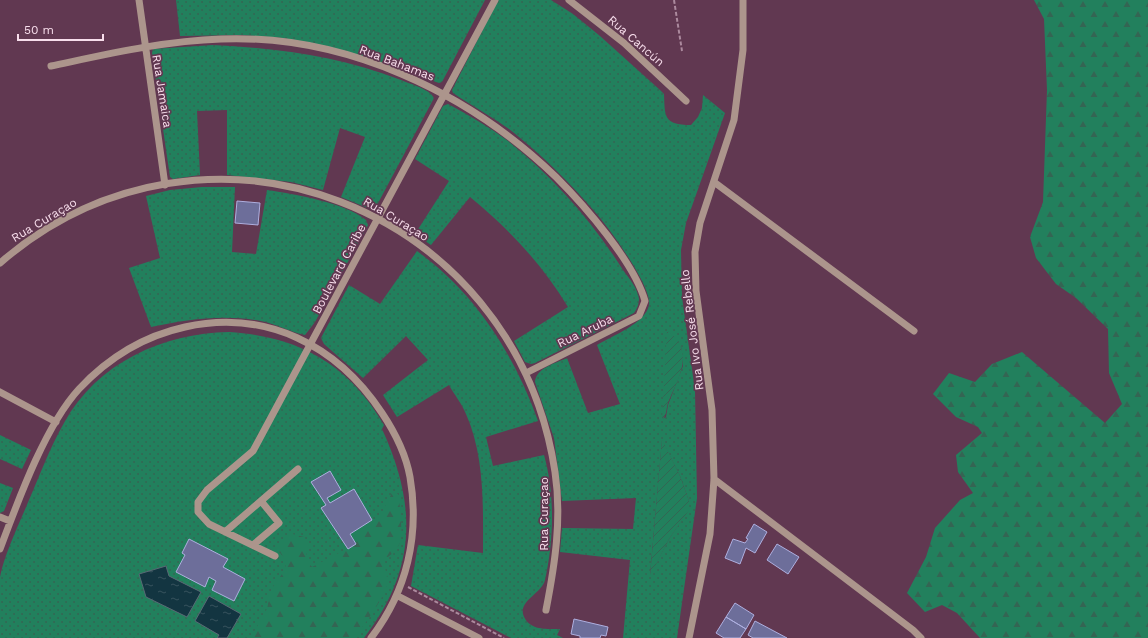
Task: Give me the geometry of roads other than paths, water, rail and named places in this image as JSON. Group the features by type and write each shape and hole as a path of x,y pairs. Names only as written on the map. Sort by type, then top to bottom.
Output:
{"street":[{"name":"Rua Jamaica","path":"139,0 144,46 166,185"},
{"name":"Boulevard Caribe","path":"225,532 209,524 198,512 198,502 208,490 253,450 312,344 444,93 495,0"},
{"name":"Rua Cancún","path":"569,0 624,43 686,101"},
{"name":"Rua Ivo José Rebello","path":"689,638 710,534 714,478 712,410 694,270 696,239 734,120 743,50 743,0"},
{"name":"Rua Bahamas","path":"51,66 144,46 222,38 285,42 330,51 375,64 444,93 513,139 575,196 616,248 642,289 645,302"},
{"name":"Rua Curaçao","path":"0,263 32,238 76,212 124,194 192,180 214,180 281,185 329,196 354,206 412,239 458,277 504,333 526,373 543,417 556,473 558,512 556,552 546,610"},
{"path":"714,182 914,331"},
{"name":"Rua Aruba","path":"526,373 639,316 645,302"},
{"path":"0,549 33,467 56,422 79,389 104,366 142,341 164,333 204,324 242,322 281,331 312,344 335,360 362,385 391,426 404,456 410,475 414,519 411,549 398,596 371,638"},
{"path":"0,392 56,422"},
{"path":"275,556 225,532 298,469"},
{"path":"714,478 922,638"},
{"path":"253,545 278,524 261,501"},
{"path":"0,517 10,521"},
{"path":"398,596 478,638"},
{"path":"375,638 380,626"}],"water":[{"path":"166,566 169,576 201,592 187,617 146,597 139,574"},
{"path":"209,596 241,614 227,638 217,638 219,635 195,621"}]}
